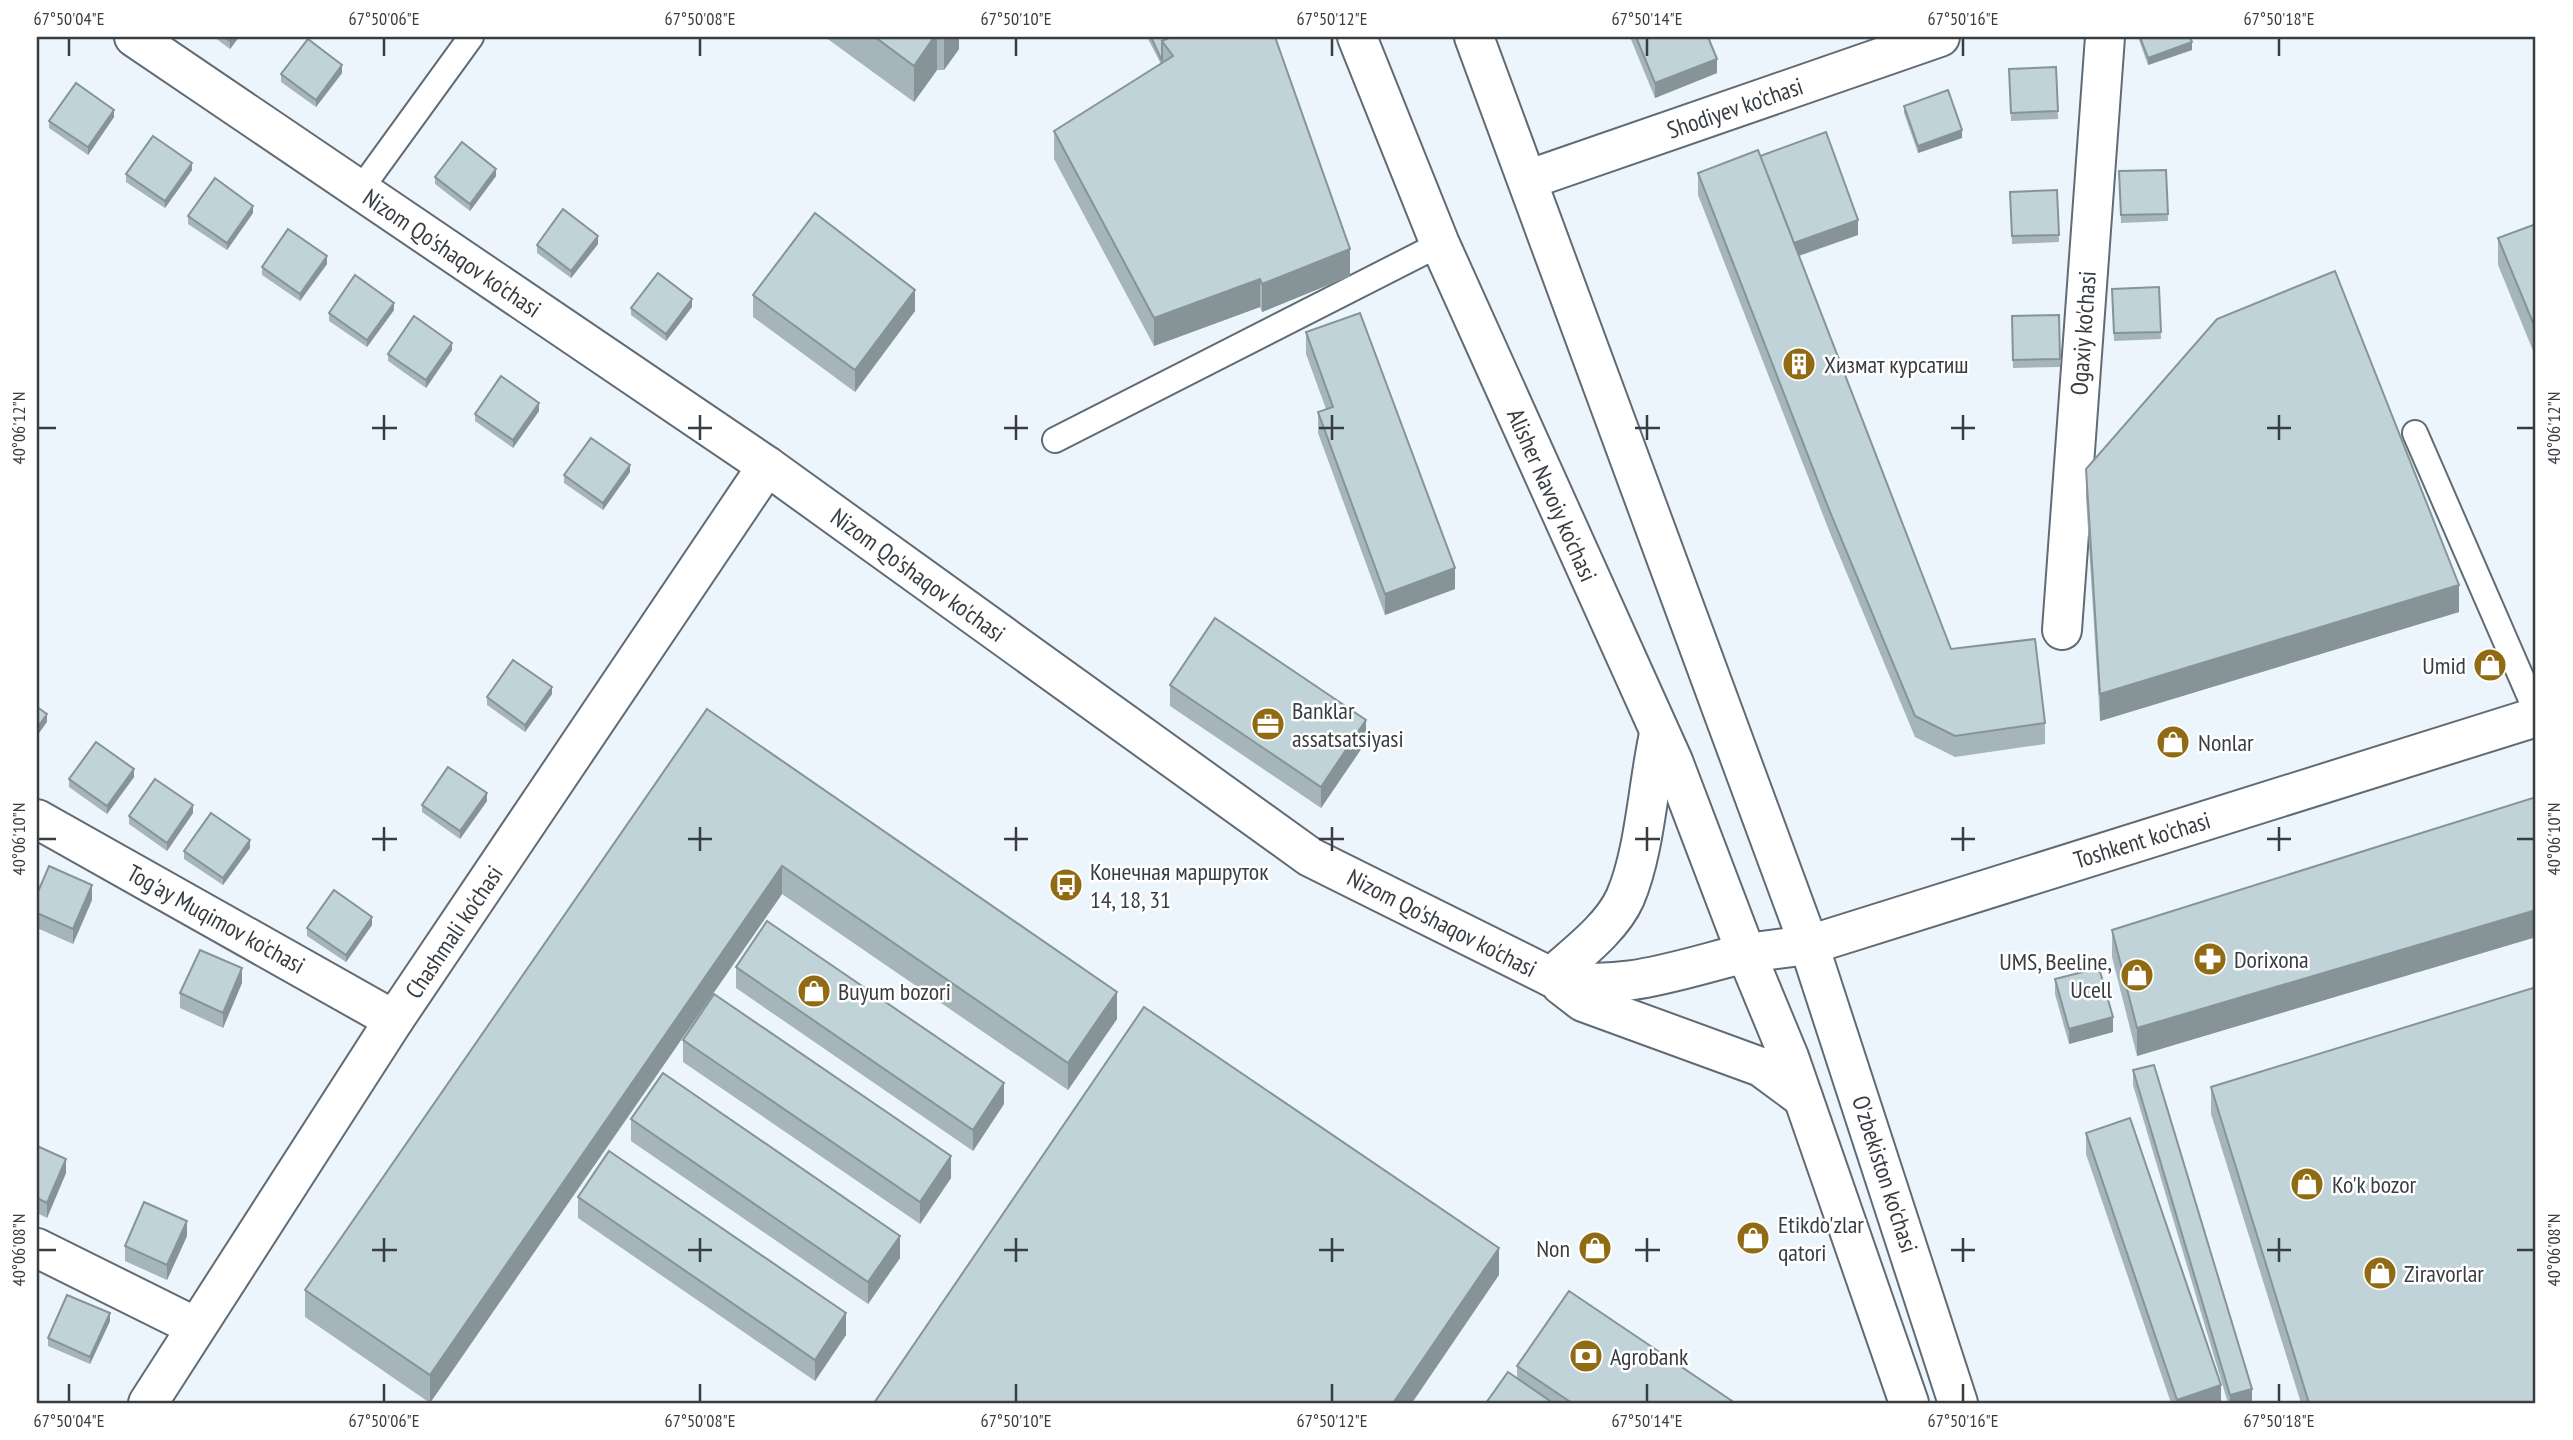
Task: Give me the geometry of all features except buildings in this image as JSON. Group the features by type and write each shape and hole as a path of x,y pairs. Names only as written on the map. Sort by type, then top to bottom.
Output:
{"main road":[{"name":"Nizom Qo'shaqov ko'chasi","path":"134,37 767,466 1310,856 1550,977 1593,985 1621,983 1745,953"},
{"name":"Alisher Navoiy ko'chasi","path":"1357,37 1440,244 1673,761 1745,953"},
{"path":"1474,37 1530,179 1809,945"},
{"name":"Shodiyev ko'chasi","path":"1530,179 1940,37"},
{"name":"Ogaxiy ko'chasi","path":"2062,630 2105,37"},
{"name":"Chashmali ko'chasi","path":"148,1403 394,1020 767,466"},
{"name":"Toshkent ko'chasi","path":"1745,953 1809,945 2536,717"},
{"path":"1659,734 1637,854 1625,900 1609,922 1550,977 1583,1002 1761,1068 1803,1098"},
{"name":"Tog'ay Muqimov ko'chasi","path":"37,819 394,1020"},
{"name":"O'zbekiston ko'chasi","path":"1809,945 1958,1403"},
{"path":"1745,953 1803,1098 1909,1403"},
{"path":"37,1248 196,1326"}],"lane":[{"path":"360,190 471,37"},
{"path":"1055,440 1440,244"},
{"path":"2415,433 2536,711"}],"place":[{"name":"Хизмат курсатиш","path":"1799,364"},
{"name":"Umid","path":"2490,665"},
{"name":"Banklar assatsatsiyasi","path":"1268,724"},
{"name":"Nonlar","path":"2173,742"},
{"name":"Конечная маршруток 14, 18, 31","path":"1066,885"},
{"name":"Dorixona","path":"2210,959"},
{"name":"UMS, Beeline, Ucell","path":"2137,975"},
{"name":"Buyum bozori","path":"814,991"},
{"name":"Ko'k bozor","path":"2307,1184"},
{"name":"Etikdo'zlar qatori","path":"1753,1238"},
{"name":"Non","path":"1595,1248"},
{"name":"Ziravorlar","path":"2380,1273"},
{"name":"Agrobank","path":"1586,1356"}]}
